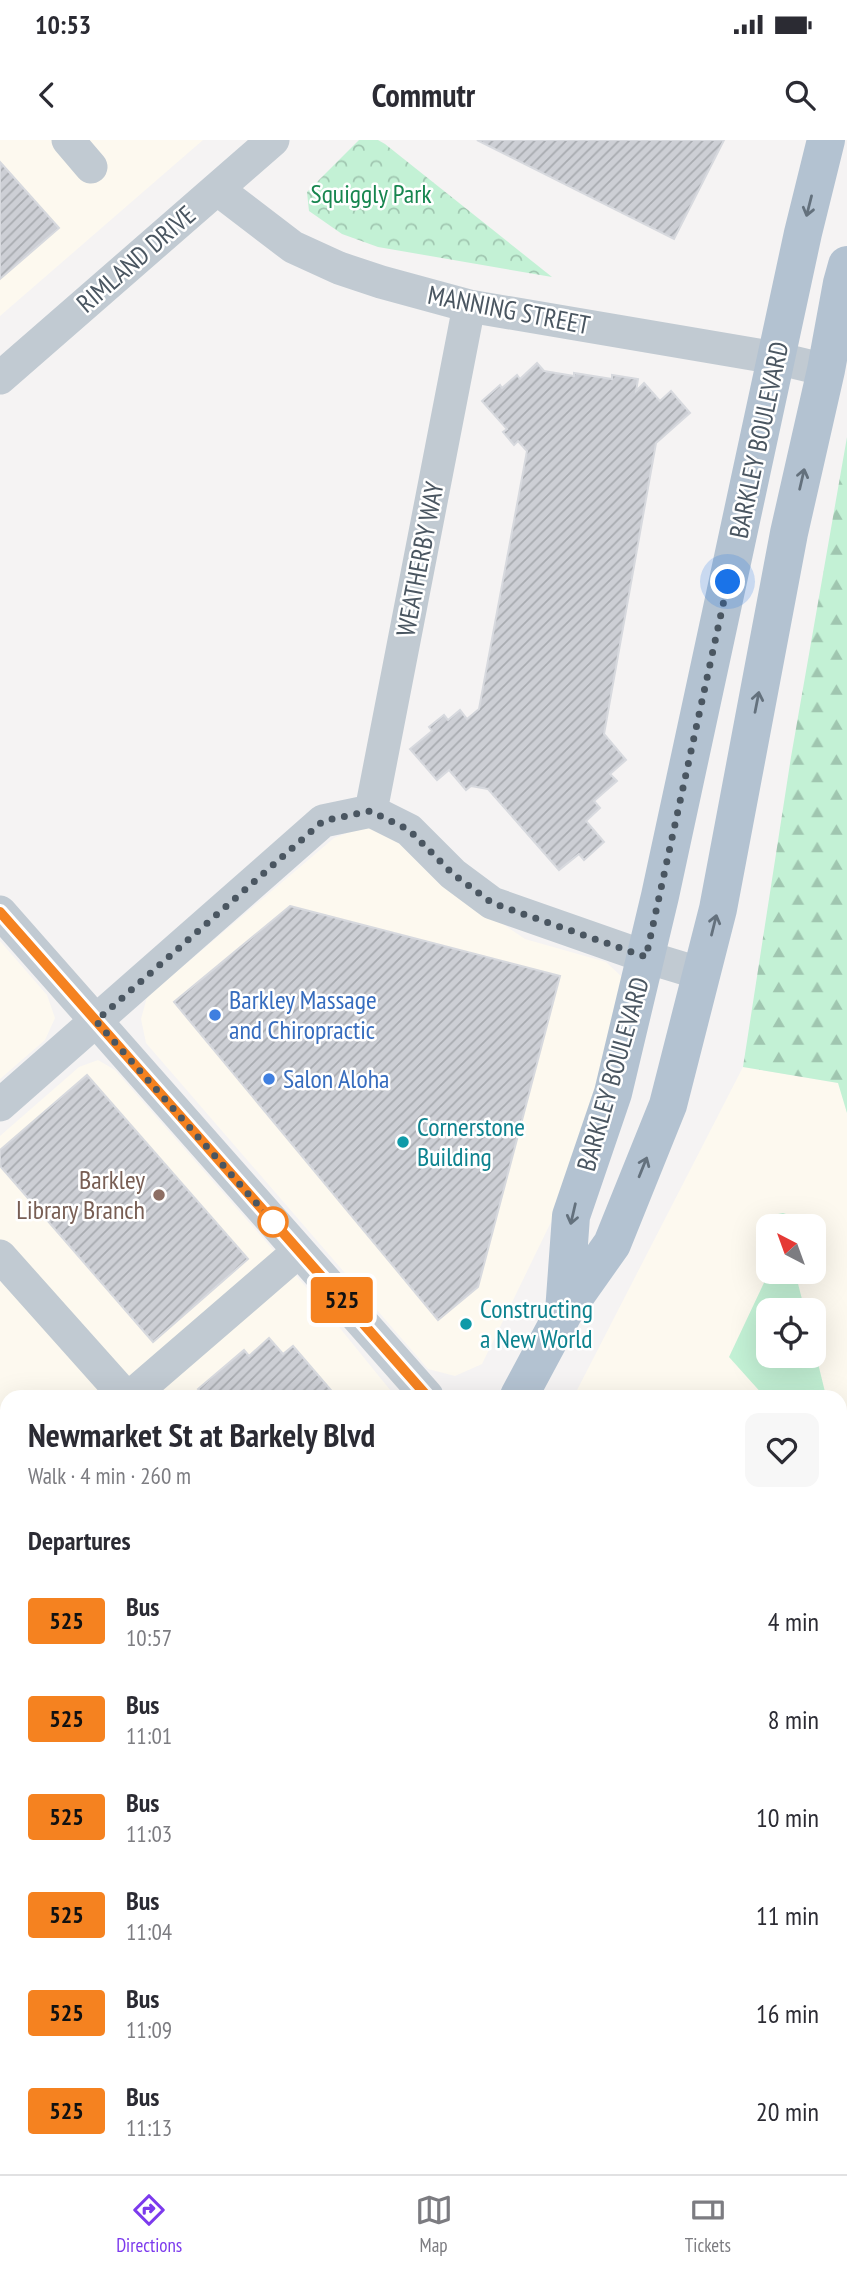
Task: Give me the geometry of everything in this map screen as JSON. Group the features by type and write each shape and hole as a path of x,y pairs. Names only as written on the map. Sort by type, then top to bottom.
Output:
{"main road":[{"name":"BARKLEY BOULEVARD","path":"564,1312 571,1216 614,1093 803,233 826,140"},
{"name":"BARKLEY BOULEVARD","path":"522,1390 564,1312 612,1244 668,1105 718,909 789,533 847,265"}],"street":[{"path":"68,140 91,167"},
{"name":"RIMLAND DRIVE","path":"0,378 273,140"},
{"name":"MANNING STREET","path":"216,189 293,247 339,268 469,306 826,370"},
{"name":"WEATHERBY WAY","path":"370,811 469,306"},
{"path":"0,1105 323,821 370,811 409,830 453,874 492,903 702,974"},
{"path":"0,912 422,1390"},
{"path":"138,1390 299,1251"},
{"path":"0,1256 120,1390"}],"shaded area":[{"path":"0,140 203,140 0,316"},
{"path":"363,827 392,834 469,901 525,939 606,962 622,977 626,988 569,1185 482,1364 455,1376 428,1369 146,1043 141,1019 147,997 334,838"},
{"path":"0,941 47,995 55,1018 45,1040 0,1079"},
{"path":"98,1060 115,1070 313,1295 390,1390 0,1390 0,1136 79,1067"},
{"path":"743,1067 839,1083 847,1113 847,1390 577,1390"}],"green space":[{"name":"Squiggly Park","path":"359,140 378,140 385,144 552,277 378,247 342,234 309,211 307,192"},
{"path":"847,437 847,1113 838,1083 743,1067 791,757"},
{"path":"763,1284 798,1284 802,1298 757,1298"},
{"path":"756,1300 756,1368 819,1368 825,1390 759,1390 729,1357"}],"building":[{"path":"477,140 724,140 674,239"},
{"path":"0,162 59,228 0,279"},
{"path":"537,363 544,371 574,376 574,373 612,379 612,375 638,379 636,391 644,383 660,401 671,391 690,413 656,443 604,734 626,760 610,774 617,781 594,801 600,808 586,821 604,842 584,860 579,854 559,870 488,789 471,786 466,790 449,770 437,780 410,749 432,731 429,727 444,715 448,720 460,710 467,719 479,709 527,451 518,441 514,445 503,432 507,429 482,401 500,385 502,388 517,375 520,379"},
{"name":"Cornerstone Building","path":"290,906 560,976 478,1287 438,1320 174,1002"},
{"path":"87,1075 248,1259 153,1342 0,1166 0,1150"},
{"path":"269,1338 283,1354 293,1346 331,1390 198,1389 244,1350 249,1356"}],"bus line":[{"name":"525","path":"0,912 422,1390"}],"place":[{"name":"Barkley Massage and Chiropractic","path":"215,1015"},
{"name":"Salon Aloha","path":"269,1079"},
{"name":"Cornerstone Building","path":"403,1142"},
{"name":"Barkley Library Branch","path":"159,1195"},
{"name":"Constructing a New World","path":"466,1324"}],"route":[{"path":"273,1222 96,1021 323,821 370,811 409,830 453,874 492,903 646,957 728,582"}]}
